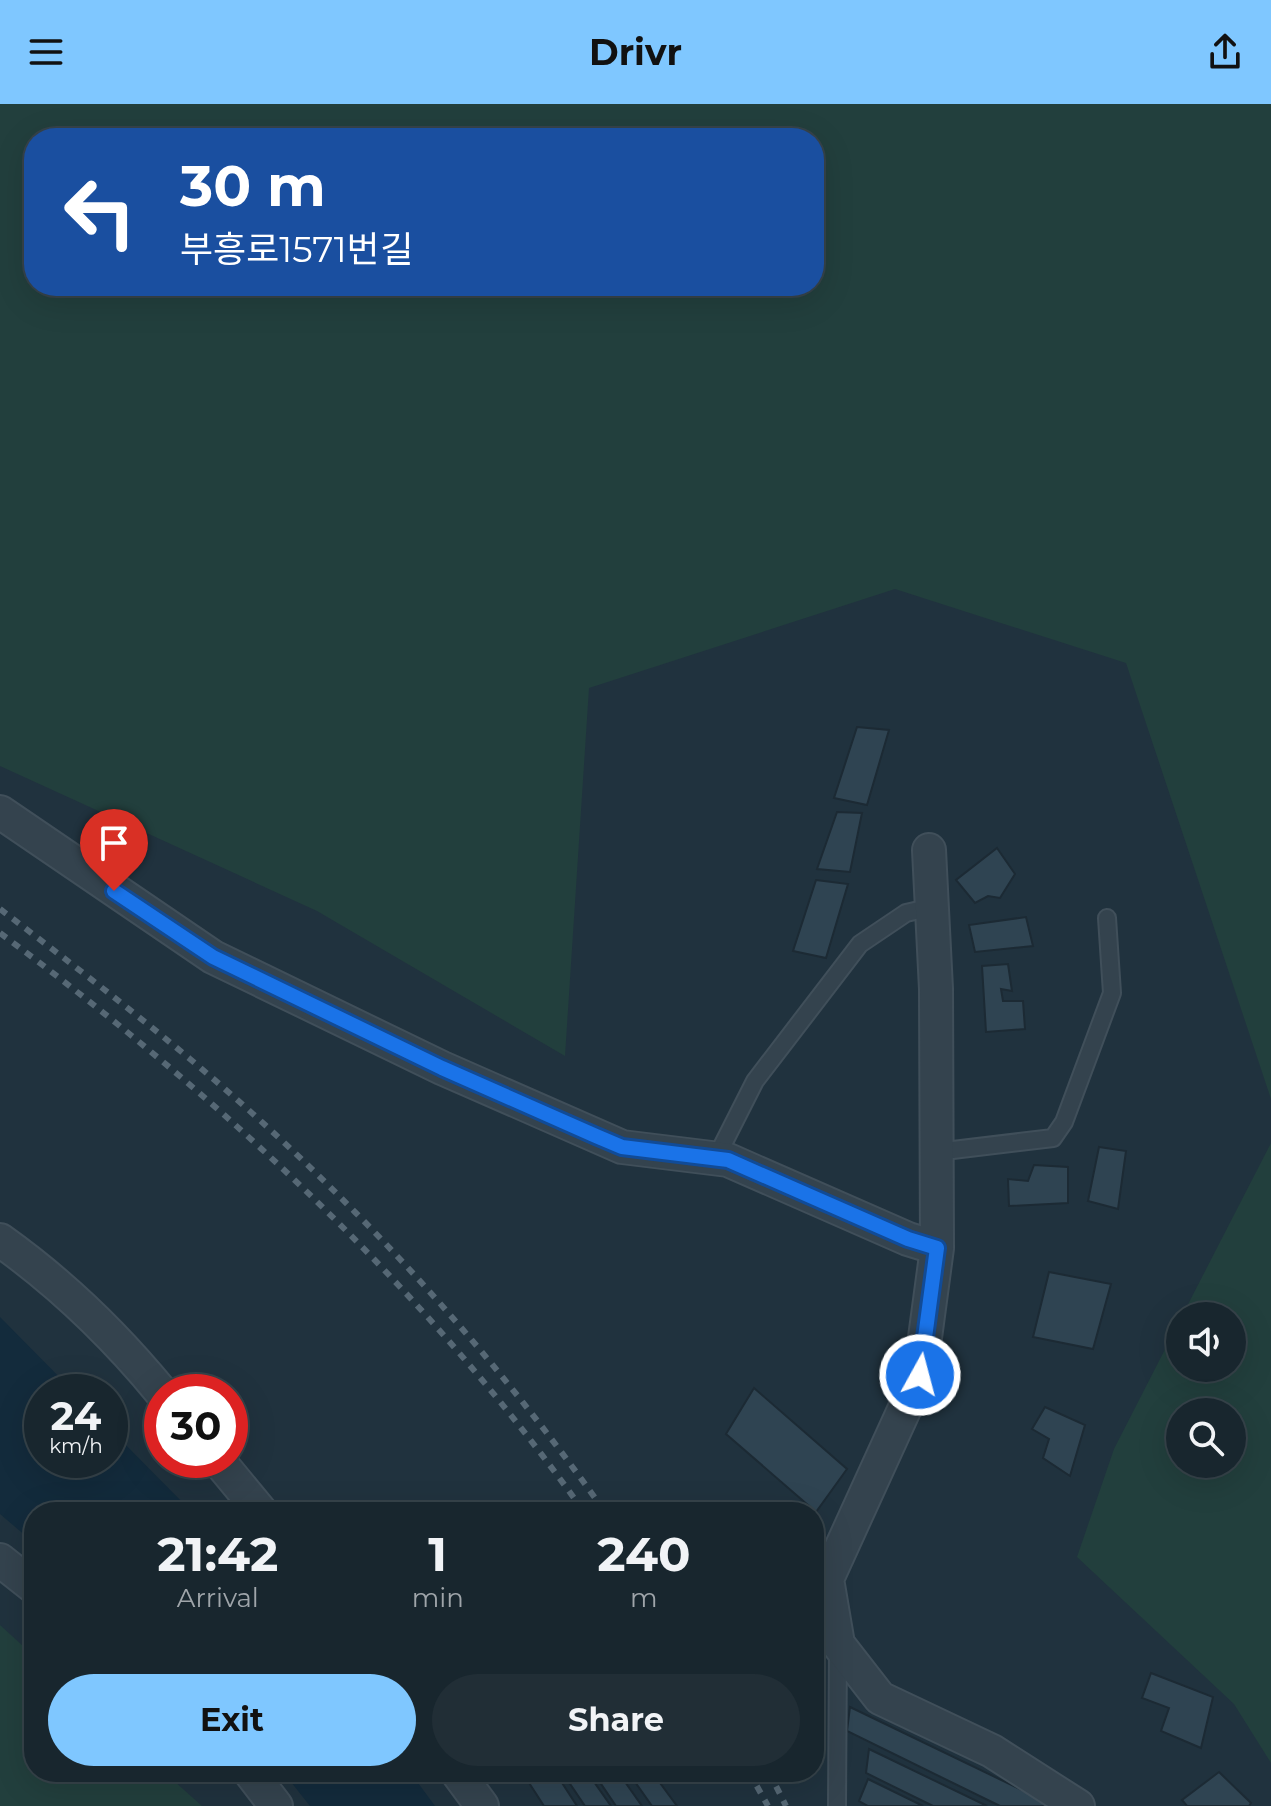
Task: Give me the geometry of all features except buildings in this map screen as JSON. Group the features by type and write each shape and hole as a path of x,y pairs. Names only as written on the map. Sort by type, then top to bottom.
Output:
{"street":[{"path":"0,812 213,957 414,1054 622,1147 728,1160 908,1239 937,1248"},
{"path":"929,850 936,989 937,1248 920,1375 827,1579 838,1644 880,1698 992,1751 1078,1806"},
{"path":"0,1240 24,1257 86,1313 146,1374"},
{"path":"233,1478 253,1502"},
{"path":"0,1560 24,1579"},
{"path":"258,1782 276,1806"},
{"path":"464,1782 482,1806"}],"lane":[{"path":"716,1158 755,1081 860,944 906,913 932,907"},
{"path":"936,1152 1053,1138 1064,1122 1112,993 1107,918"},
{"path":"837,1806 838,1644"}],"green space":[{"path":"0,104 1271,104 1271,1099 1126,663 895,589 589,688 565,1056 317,911 0,766"},
{"path":"1271,1143 1271,1763 1234,1704 1077,1557 1114,1449 1166,1347 1166,1382 1246,1382 1246,1302 1189,1302"},
{"path":"0,1625 24,1647 24,1782 175,1782 202,1806 0,1806"}],"water":[{"path":"0,1317 56,1374 24,1374 24,1478 128,1478 128,1447 144,1463 144,1478 158,1478 182,1502 24,1502 24,1534 0,1514"},
{"path":"291,1782 417,1782 435,1806 310,1806"}],"railway":[{"path":"0,909 190,1059 359,1216 463,1330 598,1502"},
{"path":"0,933 162,1061 315,1200 387,1273 456,1350 522,1429 577,1502"},
{"path":"755,1782 768,1806"},
{"path":"774,1782 786,1806"}],"route":[{"path":"114,891 213,957 442,1068 622,1147 728,1160 908,1239 937,1248 920,1375"}]}
